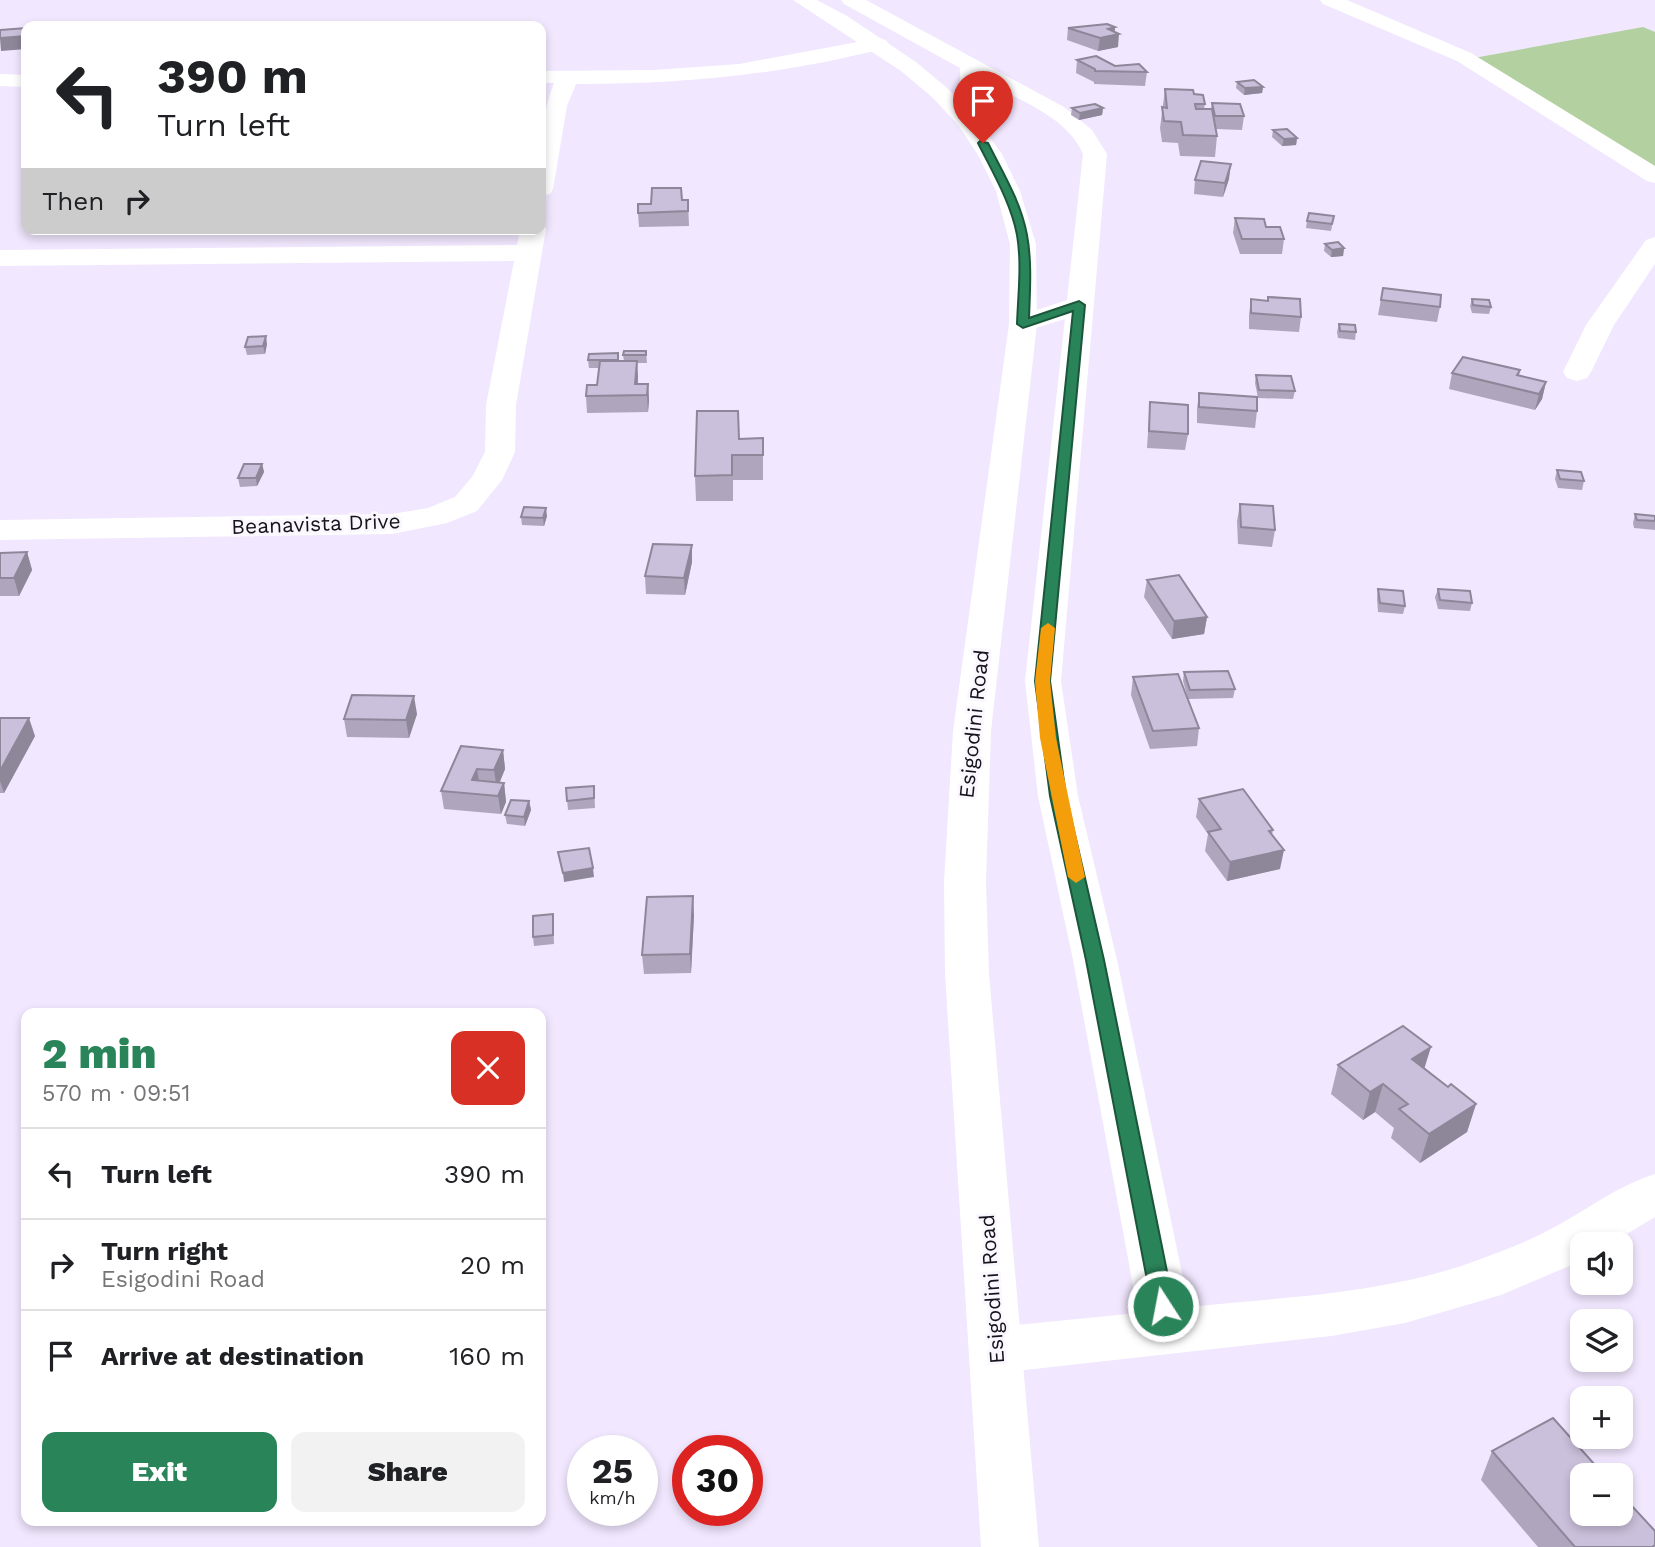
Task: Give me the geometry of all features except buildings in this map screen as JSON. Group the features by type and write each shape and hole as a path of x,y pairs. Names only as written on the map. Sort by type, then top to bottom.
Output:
{"street":[{"name":"Esigodini Road","path":"803,0 868,24 972,126 994,161 1011,198 1022,235 1025,274 1023,324 1006,439 972,732 966,812 967,974 1010,1547"},
{"path":"1329,0 1464,57 1655,176"},
{"path":"546,77 649,78 767,67 868,24 971,66 1056,112 1082,131 1090,141 1095,154 1043,681 1058,796 1095,960 1168,1333"},
{"path":"971,66 972,126"},
{"path":"546,161 556,106 568,77"},
{"path":"0,80 21,80"},
{"path":"0,258 531,241"},
{"name":"Beanavista Drive","path":"0,530 392,524 436,516 466,504 486,480 500,452 501,405 531,241"},
{"path":"1577,372 1600,325 1655,245"},
{"path":"1023,324 1079,305"},
{"path":"997,1350 1331,1314 1405,1301 1483,1280 1563,1247 1655,1193"}],"green space":[{"path":"1643,27 1655,32 1655,169 1474,58"}],"slow traffic":[{"path":"1048,628 1043,681 1048,738 1076,877"}],"route":[{"path":"983,143 1011,198 1022,235 1025,274 1023,324 1079,305 1043,681 1048,738 1058,796 1095,960 1163,1306"}]}
